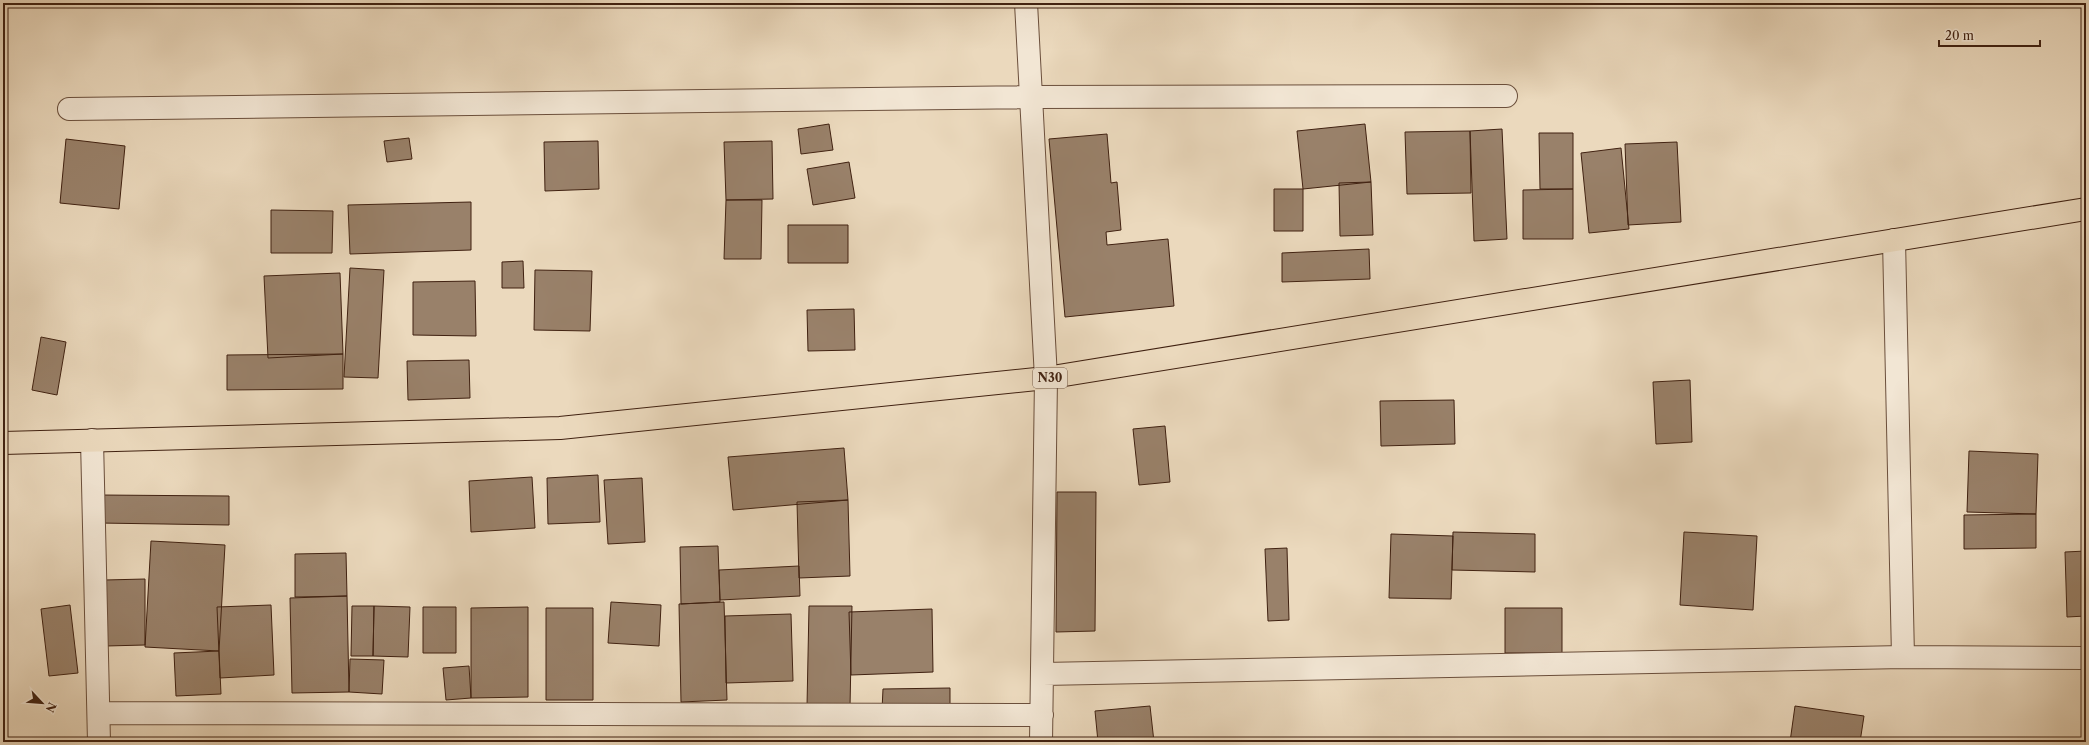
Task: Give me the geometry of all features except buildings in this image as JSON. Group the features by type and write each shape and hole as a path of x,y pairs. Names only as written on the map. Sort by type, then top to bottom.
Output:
{"main road":[{"name":"N30","path":"3,443 560,428 1046,378 2086,209"}],"street":[{"path":"1026,3 1046,378 1041,742"},
{"path":"69,109 1030,97 1506,96"},
{"path":"1894,240 1903,657"},
{"path":"92,440 99,742"},
{"path":"1042,674 1903,657 2086,658"},
{"path":"99,713 1042,715"}]}
